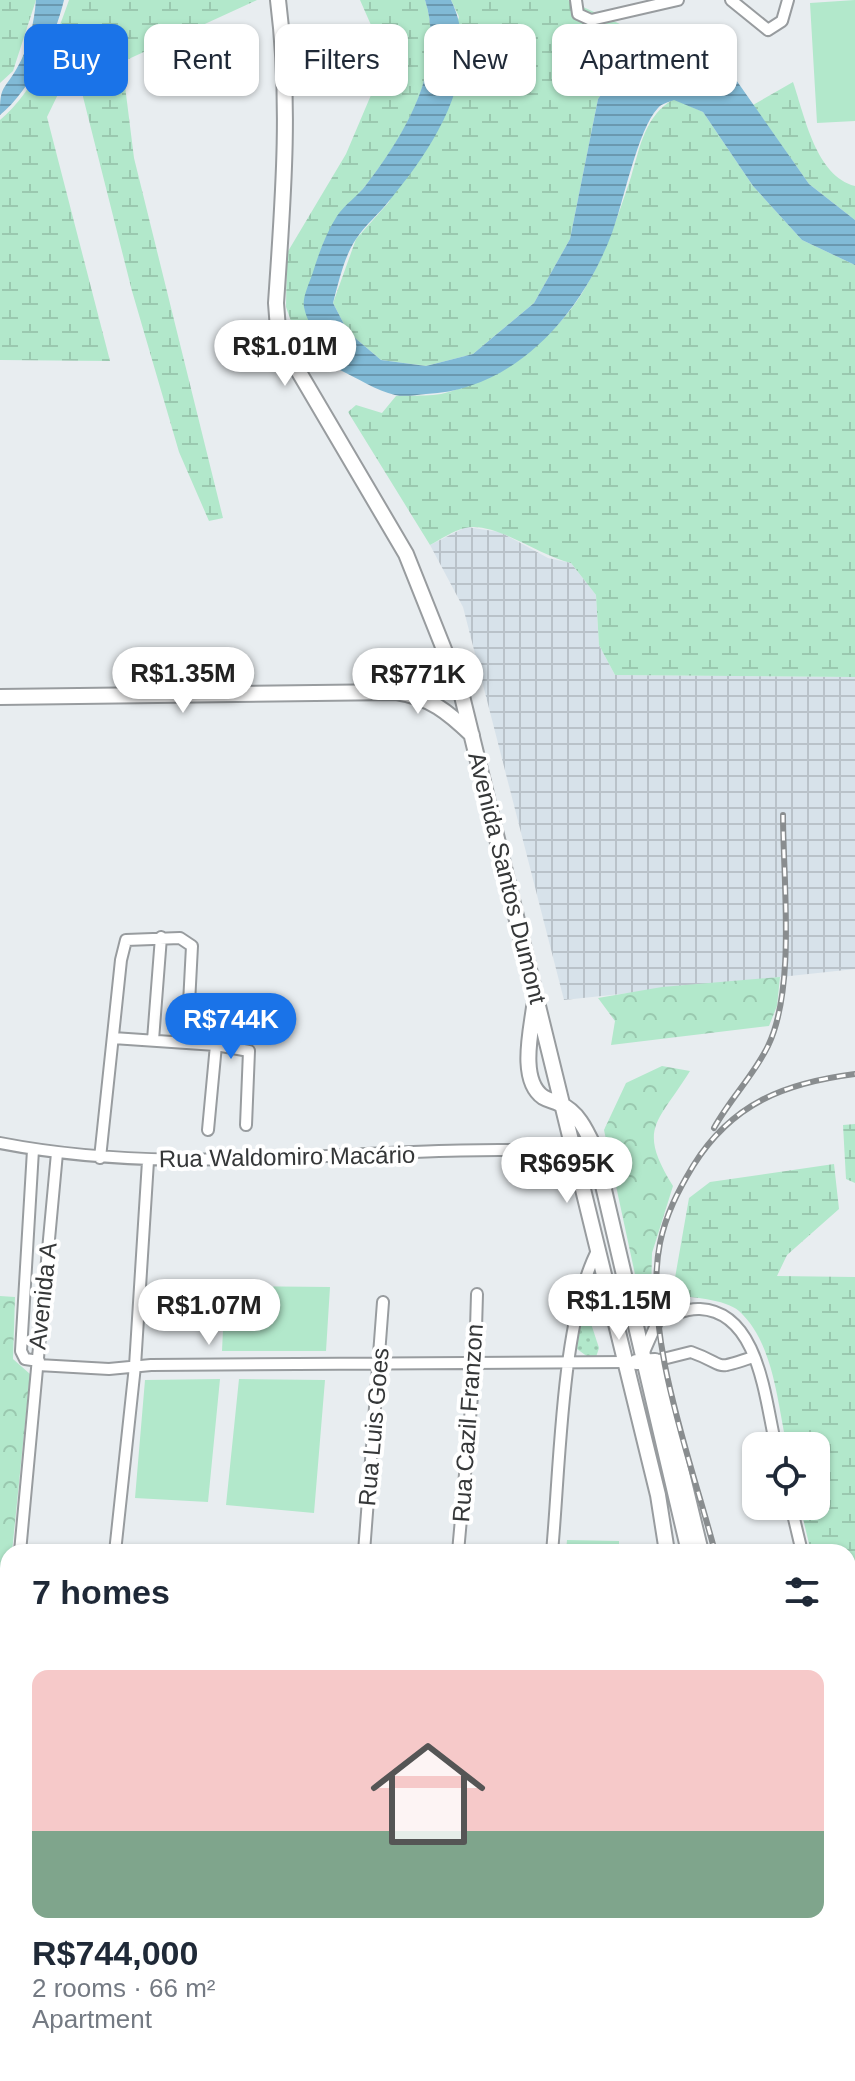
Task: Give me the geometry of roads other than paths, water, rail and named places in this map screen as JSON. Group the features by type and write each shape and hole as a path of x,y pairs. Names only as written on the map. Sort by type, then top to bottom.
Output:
{"main road":[{"name":"Avenida Santos Dumont","path":"278,0 286,68 287,135 276,303 278,329 293,364 406,554 448,653 472,736 615,1316 658,1495 666,1544"},
{"path":"0,697 396,692 419,696 442,707 472,736"},
{"path":"535,999 529,1052 533,1084 545,1098 563,1105 583,1123 594,1147 632,1314 649,1361 699,1544"},
{"path":"626,1362 649,1361"},
{"path":"649,1361 687,1544"},
{"path":"0,1771 0,1806"}],"street":[{"path":"576,0 578,14 591,20 678,0"},
{"path":"731,0 768,30 782,21 788,0"},
{"path":"153,1040 161,937"},
{"path":"100,1158 126,940 180,938 192,946 187,1042"},
{"path":"113,1038 187,1042 249,1051 246,1125"},
{"path":"208,1130 216,1045"},
{"name":"Rua Waldomiro Macário","path":"0,1143 57,1153 148,1161 574,1152"},
{"name":"Avenida A","path":"33,1150 21,1351 25,1359 39,1363 57,1153"},
{"path":"116,1544 135,1366 148,1161"},
{"path":"29,1226 50,1228"},
{"path":"553,1544 570,1363 585,1273 598,1249"},
{"path":"25,1279 46,1280"},
{"name":"Rua Cazil Franzon","path":"459,1544 475,1363 477,1294"},
{"name":"Rua Luis Goes","path":"365,1544 383,1302"},
{"path":"615,1316 632,1314 659,1318 689,1309 722,1315 746,1336 772,1432"},
{"path":"659,1318 645,1343 649,1361 691,1352 715,1366 724,1367 753,1357"},
{"path":"21,1544 39,1363 109,1369 135,1366 626,1362"},
{"path":"794,1520 800,1544"}],"water":[{"path":"36,0 64,0 57,24 32,24"},
{"path":"425,0 451,0 459,24 430,24"},
{"path":"24,53 24,89 0,115 3,89"},
{"path":"424,79 424,96 453,96 437,133 422,157 352,246 333,303 348,332 381,360 426,366 473,354 534,303 570,239 600,96 737,96 737,81 809,184 855,220 855,265 802,240 753,186 703,112 674,100 658,108 644,132 612,233 599,263 564,318 542,342 489,378 459,389 406,396 381,391 340,370 307,316 305,294 320,250 337,216 381,165 408,121"}],"railway":[{"path":"714,1128 762,1057 777,1022 786,933 783,815"},
{"path":"713,1544 663,1357 656,1279 663,1232 673,1203 693,1166 725,1126 762,1100 783,1090 855,1074"}]}
